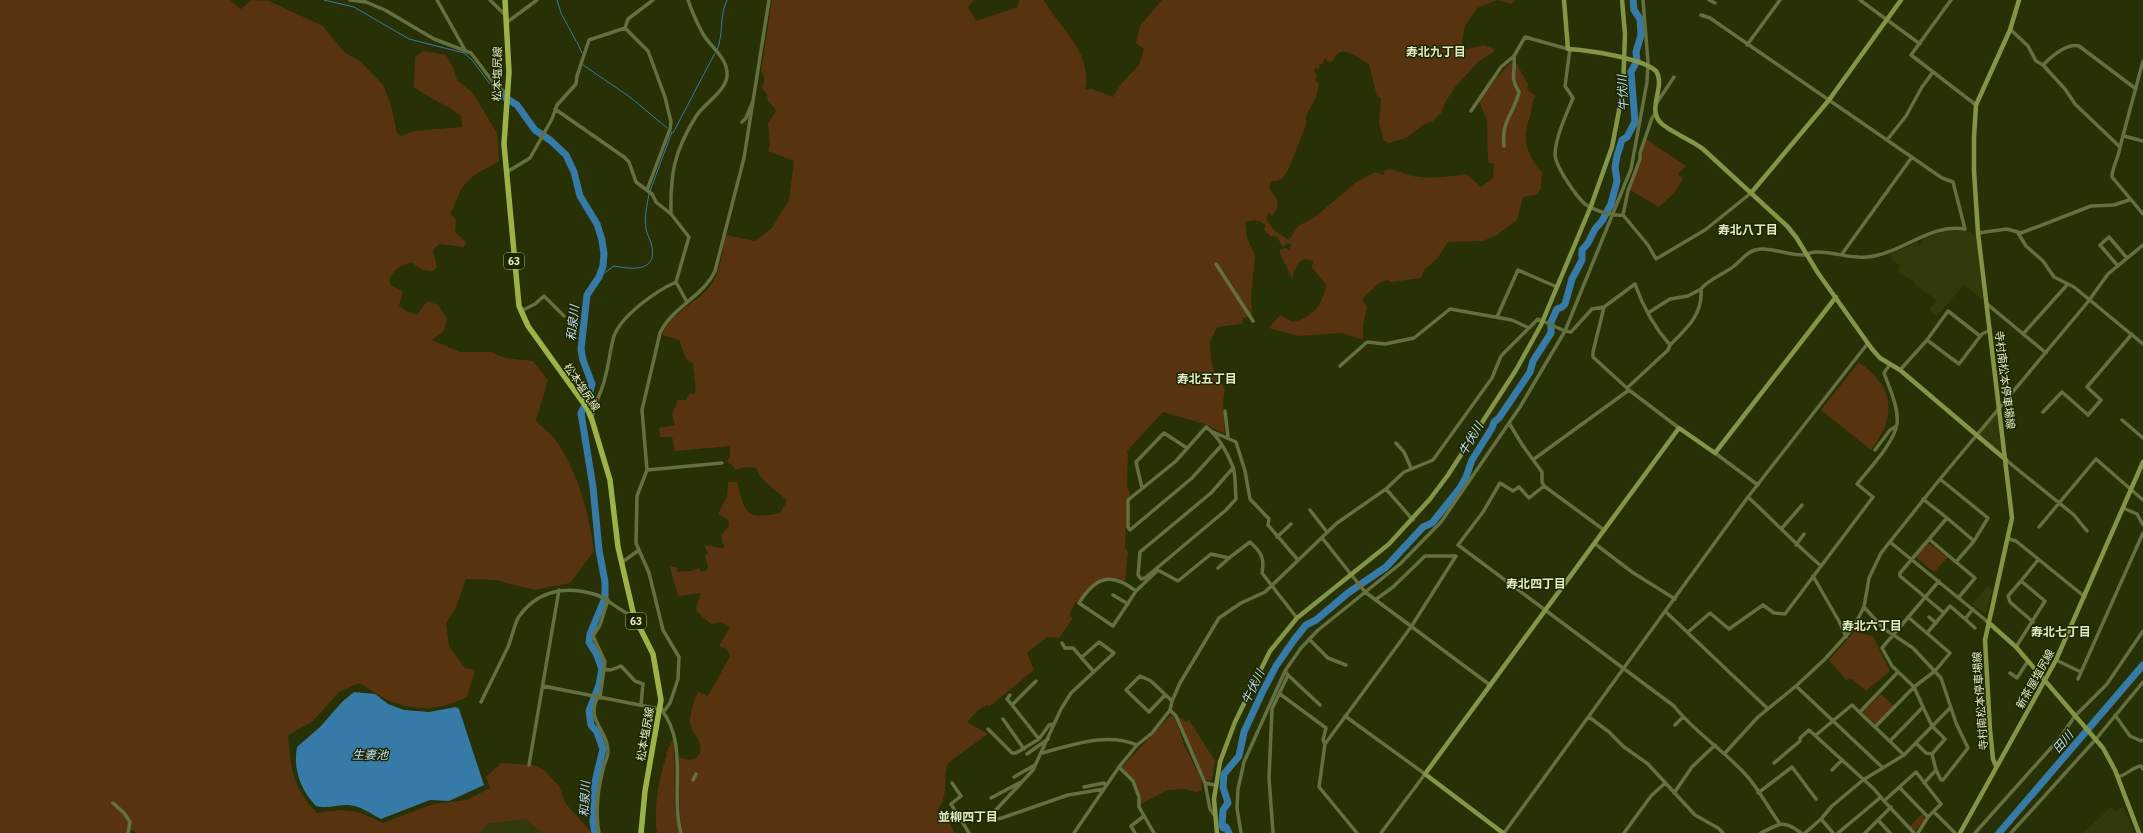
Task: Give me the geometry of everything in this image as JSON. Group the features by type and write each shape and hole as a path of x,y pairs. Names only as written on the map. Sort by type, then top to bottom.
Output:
{"main road":[{"name":"松本塩尻線","path":"505,0 509,72 504,144 517,289 521,311 528,326 587,408 592,420 613,494 621,562 634,616 653,654 661,700 661,709 645,792 641,833"}],"street":[{"path":"350,0 366,2 385,10 434,39 465,50 476,58 493,82 507,97"},
{"path":"437,0 465,50"},
{"path":"490,0 503,13 506,14"},
{"path":"506,23 537,0"},
{"path":"625,28 628,19 653,0"},
{"path":"671,214 670,185 674,161 695,117 703,106 722,88 728,73 722,59 703,34 688,0"},
{"path":"543,686 665,710 668,707 678,679 679,657 663,630 649,573 636,543 636,504 646,470 642,410 659,337 668,317 709,282 715,271 744,158 769,0"},
{"path":"1564,0 1569,49 1565,86 1573,98 1565,116 1555,154 1556,162 1586,204 1612,215 1623,214"},
{"path":"1217,833 1215,817 1215,785 1225,744 1257,673 1279,638 1297,618 1352,576 1379,553 1413,520 1448,475 1516,370 1545,321 1557,287 1592,207 1615,133 1627,60 1622,0"},
{"path":"1241,833 1237,808 1242,770 1254,736 1285,671 1309,639 1410,554 1441,522 1509,423 1564,330 1631,169 1642,119 1647,66 1643,0"},
{"path":"1709,0 1715,3"},
{"path":"1747,45 1780,0"},
{"path":"1860,0 1920,44"},
{"path":"1623,214 1648,245 1656,259 1705,230 1751,192 1828,100 1901,0"},
{"path":"1951,0 1911,55 1976,105"},
{"name":"寺村南松本停車場線","path":"1996,766 1993,759 1990,730 1985,651 1988,622 2009,539 2012,518 1978,233 1974,171 1976,105 2010,29 2019,0"},
{"path":"1648,313 1670,299 1688,296 1701,289 1708,281 1734,266 1743,256 1754,250 1767,249 1807,254 1814,251 1866,258 1889,251 1943,229 1953,227 1965,229 1953,182 1942,178 1747,45 1710,18 1701,15"},
{"path":"507,172 530,158 552,119 555,109 576,84 576,76 589,40 625,28"},
{"path":"625,28 648,51 665,96 671,122 670,129 647,190"},
{"path":"2010,29 2028,46 2036,61 2043,65 2065,88 2074,104 2120,147"},
{"path":"1471,111 1501,67 1514,56 1525,37 1569,49 1595,51 1647,66 1658,73 1655,114 1652,118 1640,152 1640,159 1628,191 1623,214"},
{"path":"2043,65 2064,49 2074,45 2079,46 2136,89"},
{"path":"1504,146 1503,135 1507,119 1517,102 1519,92 1513,81 1515,65 1514,56"},
{"path":"2143,64 2112,177 2129,200 2139,208 2143,214"},
{"path":"1887,140 1906,116 1922,87 1933,72"},
{"path":"1656,104 1674,77"},
{"path":"742,122 745,121 754,100"},
{"path":"555,109 624,157 629,162 636,182 652,194 656,202 671,214 689,237 676,282 645,301 620,324 615,334 605,378 594,406 592,420"},
{"path":"1655,114 1661,123 1693,141 1703,149 1787,226 1880,358 1900,370 2006,460 2074,515 2087,531"},
{"path":"2124,136 2143,141"},
{"path":"1842,254 1912,158"},
{"path":"2018,234 2091,206 2114,205 2129,200"},
{"path":"1978,233 2006,229 2018,234 2026,246 2043,261 2054,277 2067,285 2074,287 2143,344"},
{"path":"2118,266 2100,245 2109,237 2127,258"},
{"path":"1725,753 1767,708 1796,686 1846,637 1860,617 1864,607 1872,570 1890,542 1976,434 2090,300 2108,274 2143,246"},
{"path":"1216,264 1253,321"},
{"path":"1497,317 1518,270 1557,287"},
{"path":"676,282 687,302"},
{"path":"1074,833 1119,767 1138,745 1152,733 1170,710 1172,701 1219,618 1229,610 1274,586 1298,560 1323,539 1327,532 1386,489 1411,468 1427,463 1438,454 1492,378 1502,356 1538,319 1571,332 1592,309 1604,307 1635,284 1641,303 1660,335 1670,345"},
{"path":"2023,334 2067,285"},
{"path":"1534,460 1628,389 1668,350 1670,345 1694,322 1700,308 1701,289"},
{"path":"521,311 535,304 544,296 561,316"},
{"path":"1715,453 1836,297"},
{"path":"1986,302 2046,353"},
{"path":"1604,307 1593,357 1628,389 1678,428 1758,484"},
{"path":"1340,366 1366,342 1385,344 1414,338 1450,309 1512,320 1529,328"},
{"path":"1900,370 1927,340 1948,311 1980,336"},
{"path":"1927,340 1959,364 1980,336 1990,330"},
{"path":"2043,412 2062,392 2088,415 2101,400 2087,388 2132,334"},
{"path":"1345,716 1504,833 1624,670 1748,497 1868,343"},
{"path":"1688,632 1710,612 1729,629 1763,606 1774,613 1785,614 1820,565 1873,496 1857,484 1891,439 1896,427 1896,411 1884,373 1890,364"},
{"path":"1225,411 1228,437"},
{"path":"2122,420 2143,438"},
{"path":"1509,423 1522,446 1542,472 1542,482 1544,486 1604,530"},
{"path":"1221,446 1192,478 1130,530 1128,527 1128,500 1176,461 1206,427 1213,432 1228,437 1236,442 1245,471 1250,499 1269,519 1268,525 1298,560"},
{"path":"1875,450 1890,430 1896,427"},
{"path":"1381,833 1678,428"},
{"path":"1213,432 1233,468 1236,499 1226,510 1157,569 1145,578 1141,579 1138,574 1140,552 1211,493 1233,468"},
{"path":"1142,488 1136,462 1164,433 1187,448"},
{"path":"1396,443 1404,452 1411,468"},
{"path":"2039,527 2096,460 2131,488 2143,500"},
{"name":"新茶屋塩尻線","path":"1960,833 2056,660 2085,597 2131,488 2142,469 2143,462"},
{"path":"646,470 722,463"},
{"path":"1940,478 1988,518 1974,541 1956,562"},
{"path":"1544,486 1529,498 1519,487 1513,491 1500,482 1483,512 1458,545 1674,706 1683,717 1725,753 1747,776 1780,824"},
{"path":"1386,489 1413,520"},
{"path":"1748,497 1782,528 1796,545 1820,565"},
{"path":"1924,498 1974,541"},
{"path":"1782,528 1802,505"},
{"path":"2123,508 2137,514 2143,525"},
{"path":"1310,510 1327,532"},
{"path":"1944,613 1900,576 1900,573 1947,518"},
{"path":"1277,537 1291,524"},
{"path":"2078,679 2143,533"},
{"path":"1796,545 1804,534"},
{"path":"1323,539 1365,592 1490,685"},
{"path":"1929,539 1975,578 1959,597"},
{"path":"2009,539 2016,541 2085,597"},
{"path":"1218,568 1250,542 1261,552 1264,561 1262,573 1274,586 1297,618"},
{"path":"1890,542 1939,580 2016,647 2095,738 2110,759 2139,833"},
{"path":"1594,543 1632,572 1675,599"},
{"path":"621,562 639,550"},
{"path":"1157,569 1178,581 1211,554 1229,558"},
{"path":"1325,744 1411,626 1456,556 1425,556 1397,583 1375,600"},
{"path":"2033,622 2010,602 2008,596 2038,560"},
{"path":"1136,591 1124,582 1110,579 1103,580 1090,588 1079,603 1113,626 1136,591 1157,569"},
{"path":"1813,576 1840,623 1846,637"},
{"path":"1932,754 1944,739 1932,726 1914,687 1892,666 1882,648 1939,580"},
{"path":"2016,647 2045,601 2021,581"},
{"path":"481,702 509,646 517,619 544,595 559,590 568,590 596,595 634,616"},
{"path":"529,765 559,590"},
{"path":"1113,595 1128,604"},
{"path":"599,833 597,817 599,783 608,752 605,737 595,719 594,704 599,697 605,662 593,636 600,625 607,600"},
{"path":"1927,633 1950,606 1975,628"},
{"path":"1864,607 1869,615 1893,635 1913,648 1941,678 1950,708 1968,748 1943,780 1941,780 1936,770 1932,754"},
{"path":"1965,619 1973,609"},
{"path":"1666,612 1767,708"},
{"path":"1875,727 1914,687 1936,671 1950,653 1908,617"},
{"path":"1929,617 1936,623"},
{"path":"1975,833 2059,739 2076,717 2107,684 2143,631"},
{"path":"1309,639 1328,658 1346,665"},
{"path":"1082,657 1099,642 1114,653 1071,693 1054,724 1042,753 1035,765 1023,781 994,812 994,816 997,819 1068,795 1105,788"},
{"path":"1062,643 1065,648 1073,648 1094,672"},
{"path":"2056,660 2081,672"},
{"path":"2010,673 2017,678 2028,661"},
{"path":"604,669 611,670 621,666 635,681 643,684 641,705"},
{"path":"1285,671 1288,676 1320,705"},
{"path":"1860,712 1898,672"},
{"path":"1164,694 1149,712 1126,690 1140,676 1151,681 1172,701"},
{"path":"1274,833 1269,778 1272,709 1288,676"},
{"path":"1012,705 1036,681"},
{"path":"2011,833 2143,682"},
{"path":"1796,686 1883,768"},
{"path":"1280,694 1326,728 1323,740 1325,744 1319,787 1357,833"},
{"path":"1010,696 1007,698 1039,739"},
{"path":"1816,735 1852,704 1904,755"},
{"path":"1890,741 1923,707"},
{"path":"1805,833 1821,819 1832,806 1863,780 1904,755 1950,708"},
{"path":"661,709 673,734 676,748 677,807 681,833"},
{"path":"1170,710 1176,716 1205,784 1210,809 1215,817"},
{"path":"2115,715 2130,736 2141,741 2143,740"},
{"path":"1589,717 1609,732 1624,748 1648,764 1696,815 1718,828 1723,833"},
{"path":"1675,725 1683,717"},
{"path":"1003,719 1024,749"},
{"path":"988,729 1012,753 1016,753 1039,739 1049,725 1054,724"},
{"path":"1774,763 1800,741 1800,738 1807,730 1816,735 1874,789 1914,833"},
{"path":"1027,754 1048,738"},
{"path":"1042,753 1084,742 1102,740 1126,740 1138,745"},
{"path":"1916,743 1926,752 1932,754"},
{"path":"1674,793 1692,767 1715,746"},
{"path":"1832,770 1842,760"},
{"path":"1014,777 1035,765"},
{"path":"2118,777 2127,774 2138,766 2141,766 2143,769"},
{"path":"1119,767 1133,781 1139,797 1139,807 1154,833"},
{"path":"1758,793 1792,767 1816,799"},
{"path":"1924,782 1936,770"},
{"path":"1884,801 1916,772 1941,804 1928,817 1918,833"},
{"path":"693,780 696,774"},
{"path":"990,798 1023,781"},
{"path":"952,783 961,796 951,804 969,833"},
{"path":"1084,787 1104,783 1105,788"},
{"path":"1624,833 1651,796 1665,783"},
{"path":"1205,784 1215,785"},
{"path":"1899,787 1928,817"},
{"path":"1838,833 1881,797"},
{"path":"113,803 124,813 130,822 128,833"},
{"path":"1864,833 1891,807"},
{"path":"1934,812 1955,833"},
{"path":"1135,833 1131,826 1144,816"},
{"path":"1821,819 1833,833"},
{"path":"1878,820 1890,833"},
{"path":"1761,833 1780,824 1786,823 1801,833"}],"shaded area":[{"path":"0,0 230,0 241,9 252,0 269,1 323,26 344,52 361,62 383,85 391,105 397,133 401,136 414,131 462,127 461,116 414,87 415,57 423,51 446,55 454,69 457,80 473,93 497,133 499,161 478,173 464,185 450,213 456,220 455,232 466,242 464,247 439,244 433,250 437,267 433,271 423,270 412,263 401,266 395,270 389,280 391,285 403,292 399,305 406,311 417,315 427,301 438,305 447,318 444,331 432,340 460,352 491,352 505,358 533,361 548,380 536,421 554,438 569,463 581,492 589,522 594,551 570,583 534,590 496,580 466,579 455,610 446,623 449,646 465,668 475,670 467,697 447,705 418,708 398,704 388,700 359,683 339,692 312,722 288,735 290,758 294,777 302,795 317,813 336,810 358,812 383,823 433,804 467,800 490,788 486,777 501,763 534,765 545,771 559,786 566,804 592,833 542,833 525,819 488,824 479,833 136,833 133,830 128,833 0,833"},
{"path":"772,0 974,0 968,7 976,21 1018,7 1019,0 1044,0 1080,52 1086,76 1085,90 1092,89 1113,97 1121,84 1139,65 1144,49 1136,43 1140,26 1162,0 1498,0 1477,8 1465,26 1462,42 1467,49 1484,45 1494,49 1494,52 1479,61 1456,86 1446,101 1441,113 1433,121 1423,125 1406,138 1389,143 1384,141 1379,123 1381,99 1377,96 1369,64 1352,54 1343,51 1337,54 1332,62 1327,61 1324,58 1323,64 1320,64 1319,69 1315,68 1314,72 1317,74 1315,80 1319,84 1316,97 1306,116 1306,125 1289,168 1283,178 1277,181 1272,181 1269,186 1278,202 1278,206 1272,216 1268,212 1266,218 1274,230 1289,240 1298,226 1315,217 1355,183 1375,172 1384,175 1384,171 1393,170 1415,177 1430,178 1466,174 1481,187 1493,178 1494,164 1488,163 1487,121 1479,101 1492,83 1514,59 1528,84 1527,89 1536,96 1532,104 1531,114 1527,125 1526,140 1529,153 1542,173 1541,188 1536,195 1523,197 1517,220 1497,235 1483,241 1448,242 1437,259 1424,270 1421,278 1391,282 1387,280 1378,284 1362,299 1367,307 1363,325 1363,340 1342,333 1298,336 1269,328 1280,315 1293,322 1306,317 1320,304 1326,285 1312,267 1313,261 1301,261 1295,269 1292,278 1279,251 1285,248 1290,250 1291,244 1287,243 1283,247 1277,237 1270,236 1264,229 1266,226 1259,221 1245,222 1247,238 1255,255 1251,298 1252,316 1243,318 1242,324 1217,327 1210,342 1213,369 1225,389 1223,402 1225,434 1204,424 1163,412 1127,451 1127,485 1130,496 1127,499 1125,548 1128,552 1125,581 1106,578 1093,585 1074,606 1069,616 1073,618 1059,638 1047,637 1027,653 1034,670 990,706 987,705 978,710 967,722 988,734 949,762 947,767 944,798 937,810 950,822 954,833 683,833 682,830 678,757 695,759 699,754 700,745 690,722 691,710 698,692 708,696 730,656 727,649 719,646 730,627 721,622 711,624 697,612 696,608 701,593 678,596 670,567 676,567 678,572 691,571 699,568 701,571 706,571 708,568 705,555 708,553 704,545 723,548 724,545 722,542 722,534 729,526 728,520 718,514 727,496 728,482 737,482 745,508 753,515 759,516 780,513 787,501 765,482 757,468 744,467 736,470 730,463 726,462 730,457 730,446 675,451 672,437 660,437 659,428 675,425 672,414 678,400 686,400 689,394 695,394 693,364 686,358 679,340 662,335 671,320 701,296 715,278 720,264 726,235 755,241 772,228 789,200 794,161 768,151 770,144 768,123 776,111 768,102 767,94 762,88 765,79 761,71"},
{"path":"1498,0 1515,0 1512,4"},
{"path":"1646,139 1686,166 1678,174 1683,179 1675,192 1659,207 1630,190"},
{"path":"1949,229 1966,230 1976,235 1983,300 1964,285 1937,316 1929,310 1936,300 1914,284 1915,282 1897,272 1900,266 1893,261 1890,254 1917,242 1919,245 1922,244 1922,239"},
{"path":"1859,362 1880,382 1888,403 1888,414 1885,426 1871,450 1821,410"},
{"path":"1996,414 1998,414 2001,453 1979,434"},
{"path":"1928,543 1948,557 1934,572 1917,558"},
{"path":"1988,586 1994,591 1992,591 1987,612 1984,613 1972,604"},
{"path":"1854,632 1873,636 1890,671 1866,691 1852,679 1846,680 1829,660"},
{"path":"1881,694 1894,706 1877,723 1874,723 1864,714 1864,711"},
{"path":"1171,715 1176,720 1184,745 1201,779 1202,790 1196,792 1185,789 1167,790 1141,804 1135,781 1122,767"},
{"path":"1178,718 1182,718 1185,722 1189,720 1215,761 1212,779 1210,781 1206,780 1186,739"},
{"path":"674,737 675,810 679,833 657,833 656,804 659,783 667,755 666,753"},
{"path":"2112,806 2115,812 2123,806 2134,833 2083,833"},
{"path":"1922,814 1925,819 1915,831 1910,826"},
{"path":"525,819 542,833 479,833 488,824"}],"water":[{"name":"生妻池","path":"354,692 375,694 388,704 404,710 429,712 456,707 459,709 484,785 449,801 430,800 381,819 361,808 352,805 324,807 316,806 306,793 299,778 296,763 297,747 320,727 342,702"}],"waterway":[{"name":"和泉川","path":"324,0 354,7 409,39 464,53 472,60 496,92"},
{"path":"557,0 561,13 576,41"},
{"path":"717,50 723,12 727,0"},
{"name":"牛伏川","path":"1229,833 1226,827 1223,828 1222,825 1223,810 1228,803 1223,787 1224,774 1239,756 1244,732 1276,666 1306,625 1316,620 1348,593 1386,567 1423,527 1432,523 1460,488 1472,460 1492,428 1494,422 1499,418 1530,372 1533,361 1551,333 1551,322 1557,309 1565,304 1572,279 1582,260 1582,250 1588,243 1595,229 1602,221 1611,204 1617,181 1615,167 1617,156 1622,140 1627,137 1635,122 1631,72 1637,61 1636,52 1641,35 1640,19 1634,10 1633,0"},
{"path":"577,42 582,53"},
{"path":"673,133 715,53"},
{"path":"583,65 630,97 667,128"},
{"name":"和泉川","path":"496,92 517,105 535,130 550,140 566,155 574,172 580,196 597,224 602,240 604,254 603,266 599,277 587,295 581,349 583,360 592,384 588,400 581,413 593,487 599,550 605,582 605,598 590,634 589,642 596,653 602,669 599,685 589,711 591,725 597,732 603,749 595,782 593,822 595,833"},
{"path":"650,191 672,132"},
{"path":"599,277 614,266 634,268 646,265 650,261 652,247 645,225 649,194"},
{"name":"田川","path":"1999,833 2143,665"}],"district":[{"name":"寿北九丁目","path":"1436,52"},
{"name":"寿北八丁目","path":"1748,230"},
{"name":"寿北五丁目","path":"1207,379"},
{"name":"寿北四丁目","path":"1536,584"},
{"name":"寿北六丁目","path":"1872,626"},
{"name":"寿北七丁目","path":"2061,632"},
{"name":"並柳四丁目","path":"968,817"}]}
